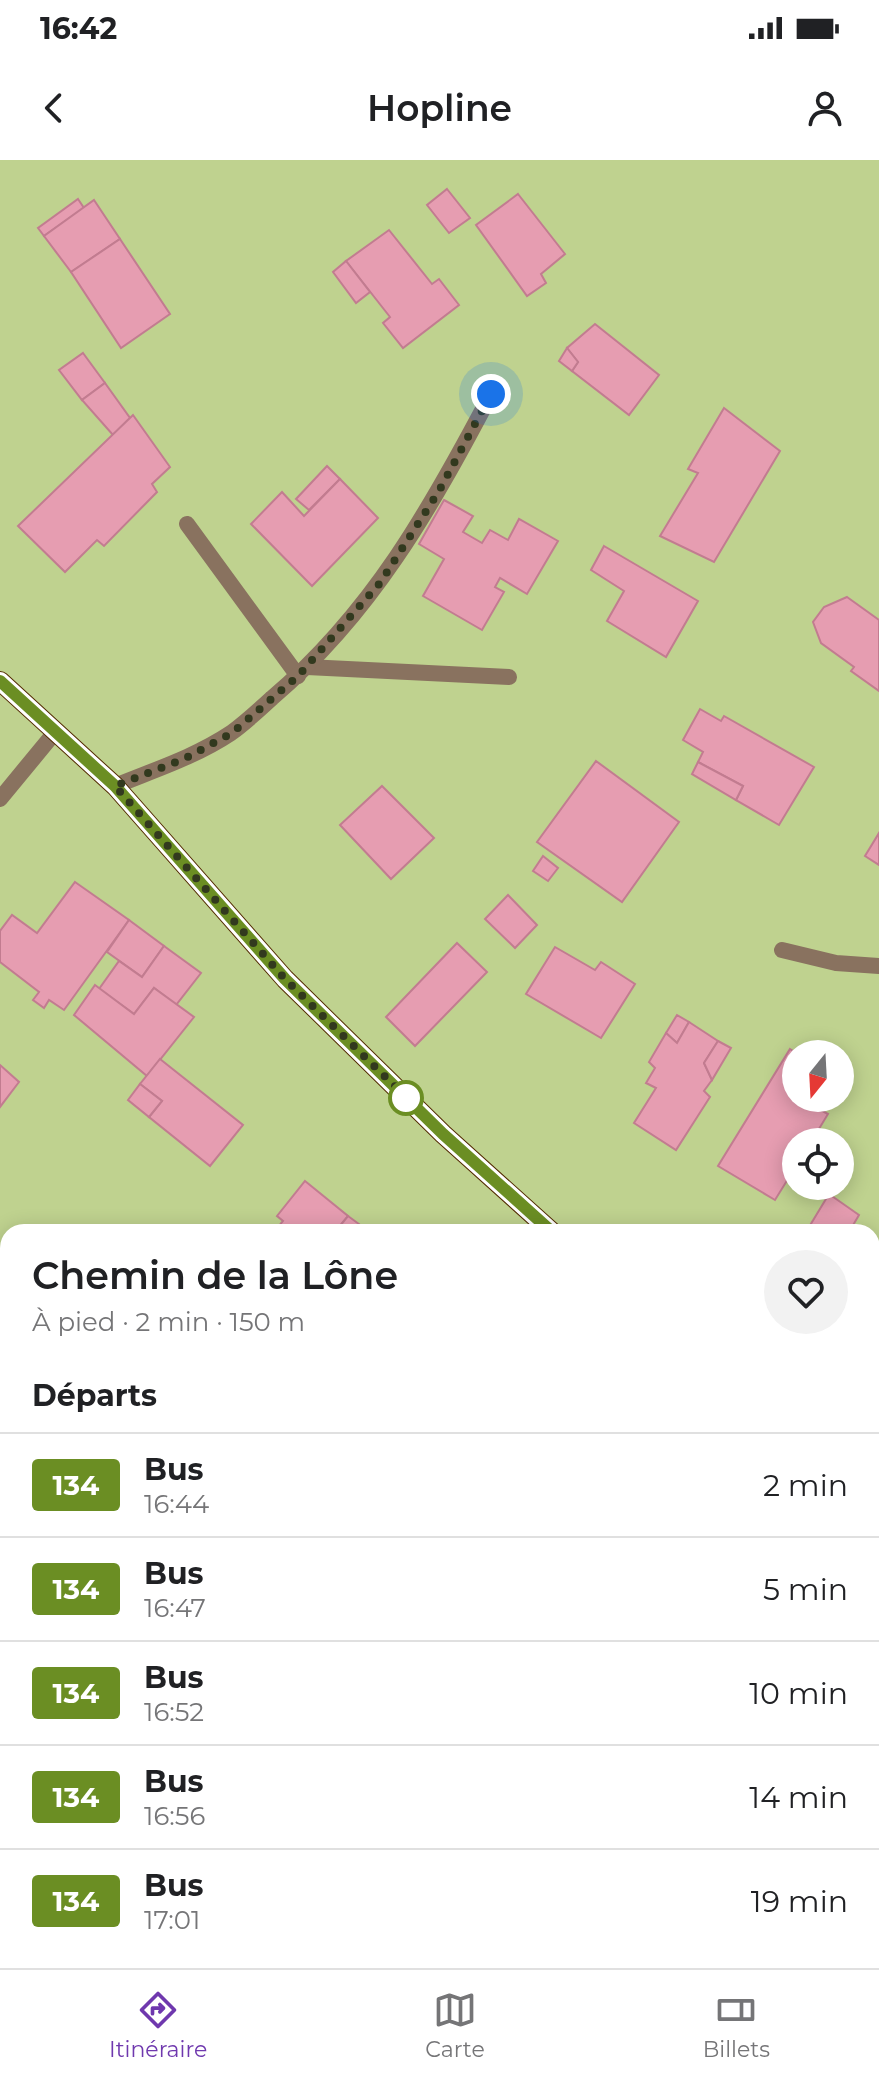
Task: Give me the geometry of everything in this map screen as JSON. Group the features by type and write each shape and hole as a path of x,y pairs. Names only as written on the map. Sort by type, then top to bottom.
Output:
{"main road":[{"path":"0,681 115,786 285,979 443,1134 543,1224"}],"street":[{"path":"115,786 184,759 232,733 303,671 380,583 439,491 491,394"},
{"path":"187,524 303,671"},
{"path":"303,671 509,677"},
{"path":"0,799 56,731"},
{"path":"782,950 836,963 879,966"}],"building":[{"path":"447,189 470,218 449,233 427,205"},
{"path":"518,194 565,254 541,274 546,283 527,296 476,225"},
{"path":"78,199 84,208 44,236 38,228"},
{"path":"94,200 120,239 71,272 44,236"},
{"path":"389,230 432,284 439,279 459,305 403,348 383,323 390,317 346,261"},
{"path":"120,239 170,314 121,348 71,272"},
{"path":"346,261 370,292 356,303 333,272"},
{"path":"595,324 659,375 629,415 572,371 578,362 567,348"},
{"path":"567,348 578,362 572,371 559,361"},
{"path":"83,353 105,383 82,400 59,370"},
{"path":"105,383 130,418 113,435 82,400"},
{"path":"724,408 780,451 714,562 660,536 698,473 688,469"},
{"path":"133,415 170,467 152,484 157,492 104,546 97,540 65,572 18,526"},
{"path":"327,466 340,479 309,510 296,499"},
{"path":"340,479 378,518 312,586 251,524 282,492 304,516"},
{"path":"444,500 473,516 463,532 482,543 490,530 508,540 519,519 558,541 527,594 500,578 495,587 504,592 482,630 423,596 444,559 419,544"},
{"path":"604,546 698,601 666,657 607,621 624,591 591,570"},
{"path":"847,597 879,620 879,691 851,671 854,667 821,643 813,622 824,607"},
{"path":"700,709 721,721 724,716 814,767 779,825 736,800 743,786 698,762 703,752 683,740"},
{"path":"596,761 679,822 622,902 537,842"},
{"path":"698,762 743,786 736,800 692,774"},
{"path":"382,786 434,838 391,879 340,825"},
{"path":"879,833 879,865 865,856"},
{"path":"543,856 558,868 548,881 533,871"},
{"path":"75,882 129,920 64,1010 49,1000 44,1008 33,1000 39,992 0,962 0,931 12,915 37,933"},
{"path":"508,895 537,925 515,948 485,919"},
{"path":"129,920 164,946 142,977 107,952"},
{"path":"457,943 487,972 415,1046 386,1017"},
{"path":"164,946 201,973 176,1005 154,988 134,1014 99,989 119,961 142,977"},
{"path":"555,947 595,970 601,962 635,984 601,1038 526,994"},
{"path":"95,985 134,1014 154,988 194,1017 147,1076 74,1015"},
{"path":"677,1015 689,1022 677,1043 666,1033"},
{"path":"689,1022 718,1041 704,1063 712,1080 704,1091 710,1097 676,1150 634,1123 656,1088 646,1083 655,1068 649,1062 666,1033 677,1043"},
{"path":"718,1041 731,1048 712,1080 704,1063"},
{"path":"160,1059 243,1125 210,1166 149,1117 162,1101 140,1084"},
{"path":"782,1062 782,1112 824,1112 828,1114 820,1128 782,1128 782,1189 775,1200 718,1166"},
{"path":"0,1065 19,1082 0,1107"},
{"path":"140,1084 162,1101 149,1117 128,1100"},
{"path":"305,1181 348,1216 342,1224 281,1224 283,1221 277,1216"},
{"path":"825,1200 838,1200 859,1215 854,1224 811,1224"},
{"path":"348,1216 359,1224 342,1224"}],"bus line":[{"name":"134","path":"0,681 115,786 285,979 443,1134 543,1224"}],"route":[{"path":"406,1098 411,1102 285,979 115,786 184,759 232,733 298,676 380,583 439,491 491,394"}]}
